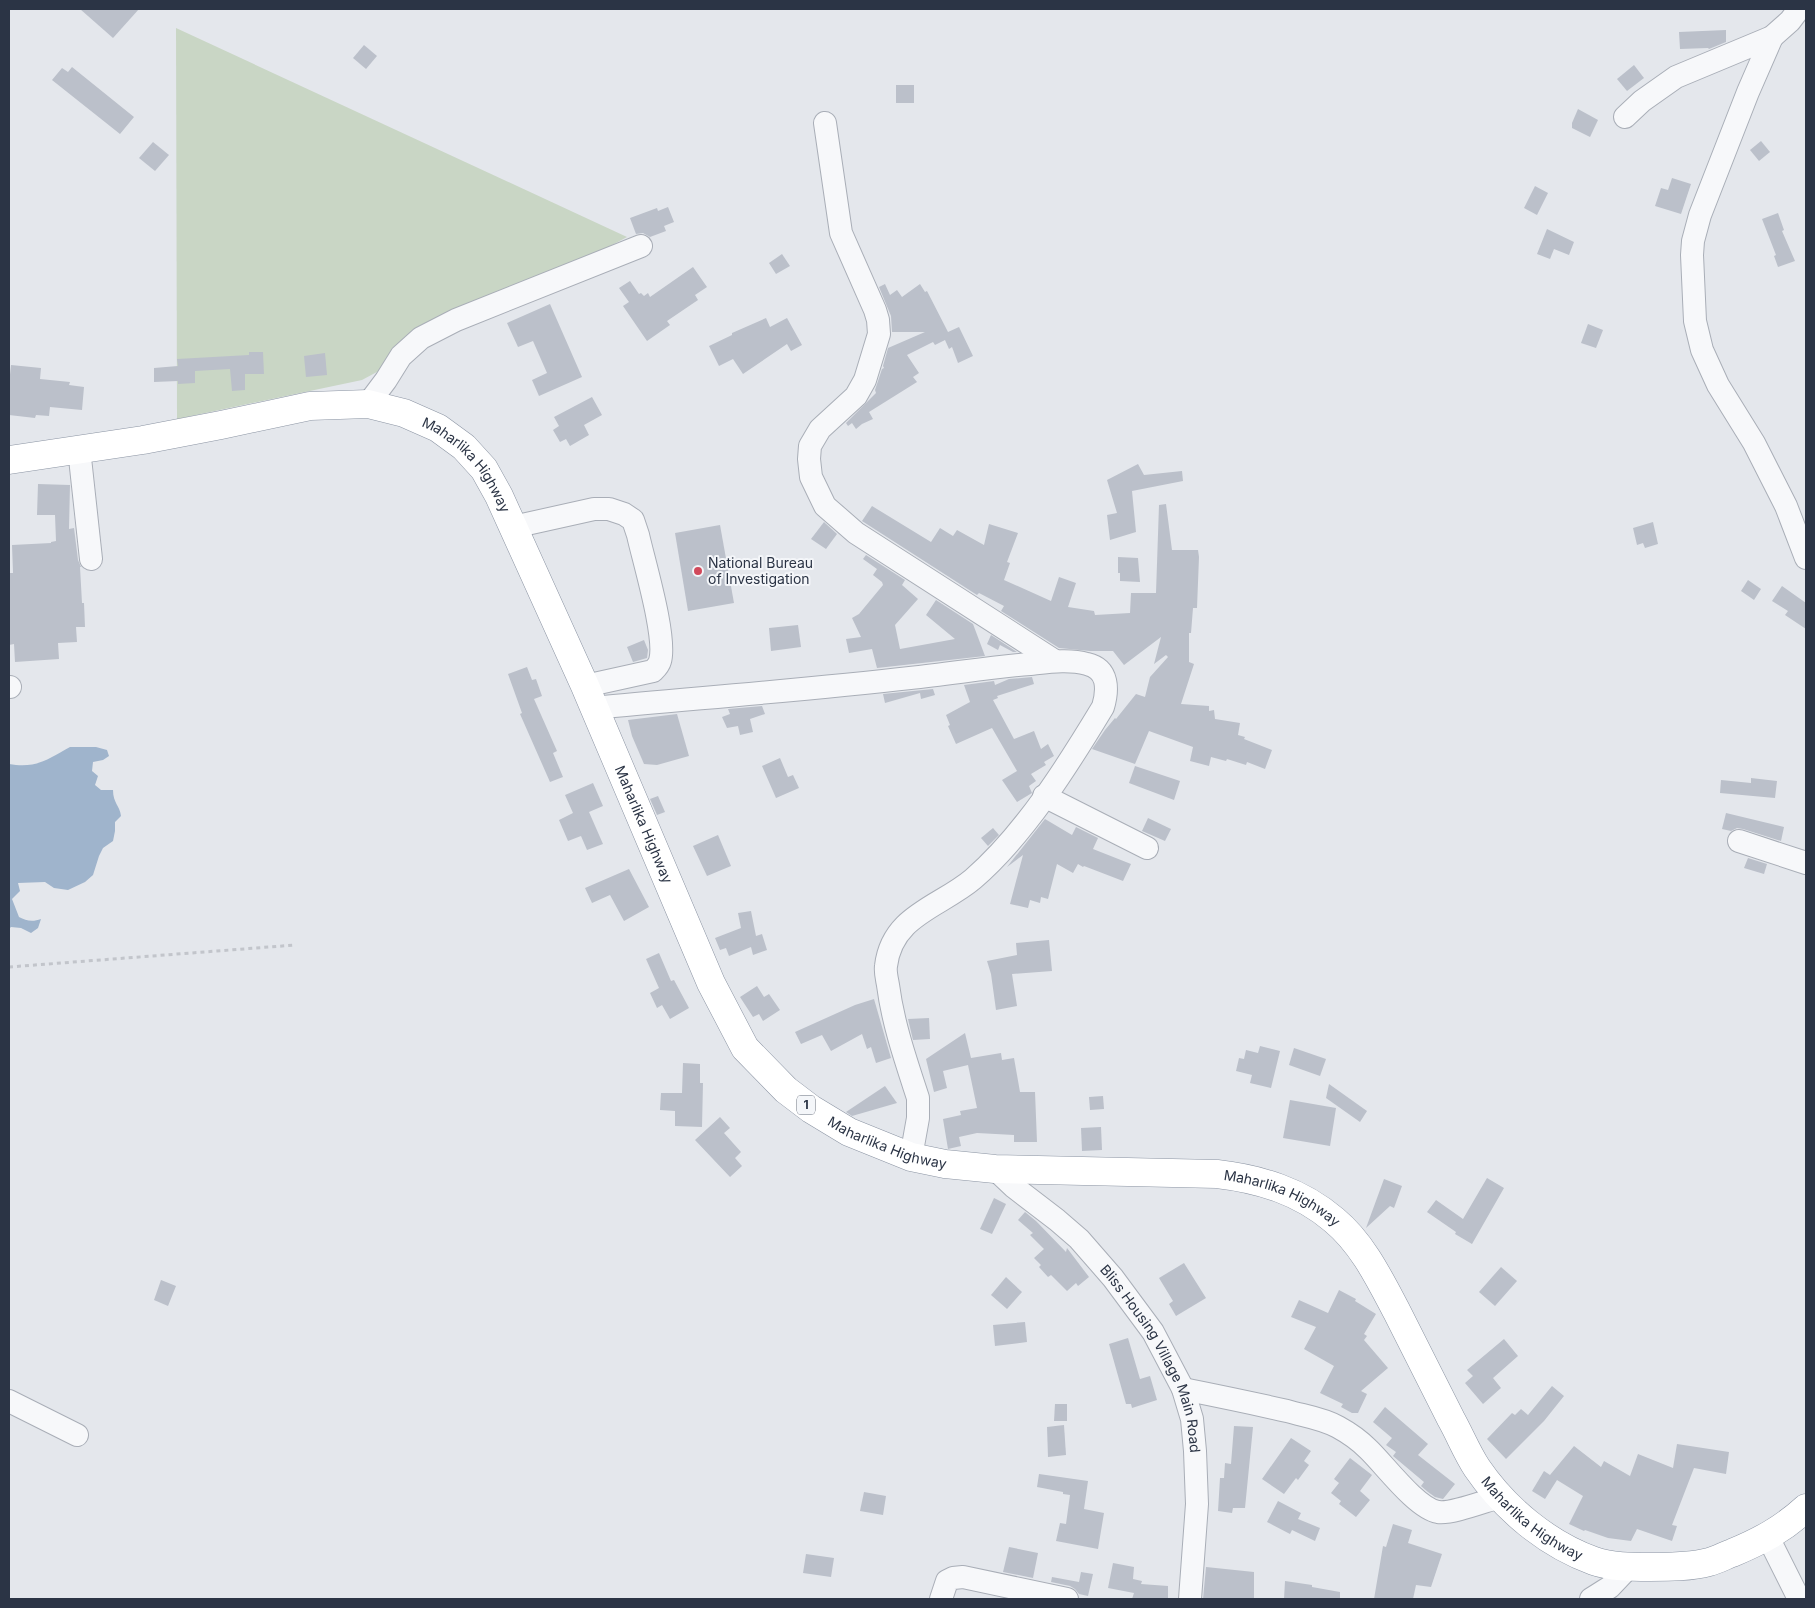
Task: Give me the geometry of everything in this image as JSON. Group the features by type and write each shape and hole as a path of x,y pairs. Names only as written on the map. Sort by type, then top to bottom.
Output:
{"highway":[{"name":"Maharlika Highway","path":"9,460 212,427 310,406 368,404 404,413 438,428 464,447 484,469 499,496 589,697 711,983 745,1048 786,1090 811,1109 848,1132 911,1157 945,1164 995,1169 1247,1177 1276,1186 1308,1201 1335,1220 1368,1260 1392,1302 1476,1467 1500,1497 1528,1524 1563,1546 1596,1562 1629,1566 1669,1567 1709,1562 1768,1537 1806,1508"}],"street":[{"path":"1624,117 1676,77 1772,37 1790,21 1799,9"},
{"path":"1772,37 1748,92 1698,223 1692,255 1695,321 1702,350 1718,385 1754,443 1786,506 1806,558"},
{"path":"825,123 842,233 875,310 879,334 871,364 856,396 820,429 810,446 811,477 825,506 856,533 1055,662"},
{"path":"368,404 401,356 421,338 456,320 641,246"},
{"path":"80,449 91,559"},
{"path":"513,527 594,509 610,509 624,514 633,520 660,632 660,663 654,670 589,697"},
{"path":"589,697 912,678 989,667 1055,662 1088,664 1098,670 1106,681 1107,693 1099,714 1007,847 972,880 920,913 895,936 886,966 891,1010 918,1098 919,1108 911,1157"},
{"path":"1044,796 1147,848"},
{"path":"1739,841 1806,863"},
{"name":"Bliss Housing Village Main Road","path":"995,1169 1014,1187 1079,1239 1113,1278 1153,1332 1183,1388 1192,1419 1197,1504 1190,1599"},
{"path":"1183,1388 1282,1410 1336,1426 1353,1436 1368,1449 1407,1490 1428,1508 1438,1512 1450,1512 1500,1497"},
{"path":"9,1401 76,1435"},
{"path":"1768,1537 1799,1599"},
{"path":"1591,1599 1610,1587 1629,1566"},
{"path":"941,1599 947,1581 963,1577 1067,1599"}],"path":[{"path":"9,966 295,945"}],"green space":[{"path":"176,28 627,237 362,380 177,419"}],"water":[{"path":"70,747 96,747 107,750 109,756 103,760 93,762 92,771 98,776 95,785 101,790 113,790 121,816 115,822 113,841 103,848 93,875 85,882 68,890 54,888 45,882 18,883 20,891 12,899 19,917 30,921 41,919 38,928 31,933 21,928 11,927 9,929 9,764 34,764"}],"building":[{"path":"80,9 139,9 113,38"},
{"path":"1726,30 1726,42 1709,49 1680,49 1679,32"},
{"path":"364,45 377,56 366,69 353,58"},
{"path":"1634,65 1644,78 1627,91 1617,79"},
{"path":"72,67 134,117 120,134 52,80 62,68 68,72"},
{"path":"896,85 914,85 914,103 896,103"},
{"path":"1578,109 1598,120 1590,137 1572,128 1572,123"},
{"path":"1761,141 1770,152 1759,161 1750,150"},
{"path":"153,142 169,155 155,171 139,158"},
{"path":"1672,178 1691,184 1681,214 1655,206 1661,188 1668,190"},
{"path":"1535,186 1548,193 1537,215 1524,208"},
{"path":"668,207 674,222 664,226 666,231 650,237 643,233 636,234 630,218 657,208 658,211"},
{"path":"1778,213 1784,230 1782,231 1795,261 1778,267 1774,256 1776,255 1762,219"},
{"path":"1547,229 1574,242 1569,255 1554,249 1550,259 1537,254"},
{"path":"782,254 790,266 776,274 769,263"},
{"path":"693,267 707,287 695,295 698,300 667,321 670,325 647,341 623,306 629,302 619,288 630,281 639,294 641,293 644,296 648,293 650,297"},
{"path":"885,284 890,295 897,290 902,297 920,284 925,292 927,291 948,332 959,327 973,356 958,363 952,347 949,349 945,340 935,345 933,342 907,355 919,373 913,377 917,382 869,412 873,419 856,429 852,423 848,426 846,423 876,393 875,390 884,368 888,348 925,332 892,332 891,316 879,287"},
{"path":"550,304 582,377 539,396 532,380 547,373 533,341 518,347 507,323"},
{"path":"766,318 770,327 787,318 802,345 791,351 787,344 743,374 733,359 719,366 709,346 732,335 732,333"},
{"path":"1588,324 1603,330 1596,348 1581,343"},
{"path":"249,352 263,352 264,374 245,374 245,390 232,391 230,369 195,371 195,383 178,384 178,381 154,382 154,368 178,366 177,359 249,355"},
{"path":"325,353 327,375 306,377 304,356"},
{"path":"11,365 41,368 40,379 70,382 69,385 84,387 82,410 50,407 49,416 36,415 35,418 9,415"},
{"path":"592,397 602,415 584,425 589,435 570,446 566,439 560,442 553,430 559,426 554,417"},
{"path":"1138,464 1144,475 1182,471 1183,481 1132,491 1136,532 1110,540 1107,515 1117,513 1107,480"},
{"path":"38,484 70,485 69,529 74,528 78,560 81,567 85,627 76,627 77,642 58,643 59,659 15,662 14,644 9,645 9,573 13,573 12,545 51,543 56,541 55,515 37,515"},
{"path":"1166,504 1172,550 1198,550 1199,557 1197,608 1193,608 1191,633 1189,633 1189,662 1194,664 1181,704 1209,706 1209,711 1214,710 1215,719 1240,723 1238,735 1272,750 1265,769 1247,762 1246,765 1227,759 1226,761 1211,757 1209,766 1190,761 1193,747 1149,731 1135,764 1092,749 1105,730 1136,694 1145,697 1150,677 1168,657 1166,655 1154,664 1161,637 1124,665 1113,651 1059,648 1001,611 1004,606 979,593 977,595 862,521 872,506 931,542 940,528 953,536 957,530 984,545 989,524 1018,533 1007,562 1010,563 1004,580 1051,601 1059,577 1076,583 1068,607 1094,611 1095,615 1130,613 1131,593 1156,593 1159,505"},
{"path":"824,522 837,534 826,549 811,539"},
{"path":"1653,522 1658,544 1645,548 1643,543 1637,545 1633,528"},
{"path":"720,525 734,603 688,611 675,533"},
{"path":"866,555 905,580 902,585 918,599 895,625 900,649 955,639 926,615 936,600 973,624 985,656 877,668 872,649 849,653 846,639 861,637 852,618 859,614 883,585 873,575 877,569 863,559"},
{"path":"1118,557 1138,558 1140,582 1120,581"},
{"path":"1748,580 1761,589 1754,600 1741,591"},
{"path":"1782,586 1806,603 1806,629 1785,615 1788,611 1772,601"},
{"path":"798,625 801,647 771,651 769,628"},
{"path":"991,635 1017,652 1013,652 1000,645 998,650 987,644"},
{"path":"644,640 648,650 647,658 633,662 627,647"},
{"path":"527,667 532,680 536,679 542,696 534,699 557,751 553,753 563,777 550,782 520,714 522,713 508,674"},
{"path":"1032,677 1034,684 997,696 998,698 993,700 1014,739 1034,731 1041,749 1048,744 1054,756 1044,762 1046,765 1031,774 1036,781 1029,786 1032,793 1017,802 1002,780 1017,771 992,728 956,744 948,726 950,725 946,715 970,702 964,685 994,681 995,685 1009,679"},
{"path":"933,689 935,695 921,699 920,693 885,703 883,694"},
{"path":"762,706 765,714 750,719 753,732 740,735 738,726 727,728 722,717 730,714 728,709"},
{"path":"677,714 689,756 657,765 644,764 632,736 628,720"},
{"path":"780,758 788,777 793,775 799,788 776,798 762,766"},
{"path":"1135,766 1180,781 1174,800 1129,783"},
{"path":"1751,778 1777,781 1775,798 1720,793 1721,780 1751,783"},
{"path":"593,783 603,806 589,812 603,844 587,850 581,836 568,841 559,820 573,813 565,795"},
{"path":"658,796 665,812 657,815 650,799"},
{"path":"1726,813 1784,827 1781,841 1743,829 1737,828 1731,831 1722,829"},
{"path":"1148,818 1171,829 1165,841 1142,831"},
{"path":"1045,819 1072,835 1076,827 1098,838 1093,849 1131,864 1123,881 1078,864 1073,873 1057,864 1048,899 1041,897 1040,903 1030,900 1028,908 1010,904 1023,855 1007,867"},
{"path":"993,828 999,835 988,846 981,838"},
{"path":"718,835 731,866 707,876 693,846"},
{"path":"1748,858 1767,864 1764,874 1744,868"},
{"path":"629,869 649,907 624,921 610,895 592,903 585,888"},
{"path":"751,911 756,936 762,934 767,950 753,955 751,947 729,956 726,948 720,950 715,938 741,928 738,913"},
{"path":"1049,940 1052,971 1012,974 1017,1006 996,1010 991,974 987,961 1017,955 1016,943"},
{"path":"659,953 671,981 674,980 689,1008 670,1019 662,1005 657,1008 650,993 659,988 646,959"},
{"path":"757,986 764,997 769,994 780,1010 763,1021 759,1014 753,1017 740,997"},
{"path":"874,999 891,1058 876,1063 871,1047 867,1049 862,1034 831,1051 822,1035 801,1044 795,1032 855,1005"},
{"path":"929,1018 930,1039 913,1040 908,1019"},
{"path":"965,1033 971,1058 1001,1053 1002,1060 1014,1058 1020,1092 1035,1092 1037,1142 1014,1142 1014,1135 977,1133 959,1137 961,1146 948,1149 943,1119 961,1115 960,1111 977,1108 968,1065 943,1071 947,1088 934,1092 926,1059"},
{"path":"1260,1046 1280,1051 1271,1088 1250,1083 1252,1075 1236,1071 1239,1058 1244,1059 1246,1050 1258,1053"},
{"path":"1294,1048 1326,1059 1320,1076 1289,1065"},
{"path":"683,1063 700,1064 700,1083 703,1083 702,1127 675,1126 675,1111 660,1110 661,1093 682,1093"},
{"path":"1329,1084 1367,1111 1360,1122 1326,1098"},
{"path":"885,1086 897,1103 852,1116 846,1112"},
{"path":"1103,1096 1104,1109 1090,1110 1089,1097"},
{"path":"1290,1100 1336,1108 1330,1146 1283,1138"},
{"path":"720,1117 730,1128 724,1133 741,1152 735,1158 742,1166 730,1177 695,1140"},
{"path":"1101,1127 1102,1150 1082,1151 1081,1128"},
{"path":"1487,1178 1504,1188 1472,1244 1455,1234 1456,1232 1427,1212 1436,1200 1463,1219"},
{"path":"1384,1179 1402,1186 1394,1208 1390,1206 1366,1228"},
{"path":"994,1198 1006,1204 992,1234 980,1229"},
{"path":"1025,1212 1066,1252 1067,1248 1089,1277 1078,1286 1076,1283 1067,1291 1051,1275 1048,1277 1034,1258 1044,1249 1030,1235 1033,1233 1018,1220"},
{"path":"1184,1263 1206,1298 1176,1316 1169,1304 1173,1301 1159,1278"},
{"path":"1501,1267 1517,1281 1495,1306 1479,1292"},
{"path":"1006,1277 1022,1292 1007,1309 991,1295"},
{"path":"161,1280 176,1286 168,1306 154,1300"},
{"path":"1339,1290 1356,1299 1355,1301 1376,1314 1364,1334 1367,1336 1364,1340 1388,1368 1361,1391 1367,1394 1358,1413 1352,1413 1341,1407 1343,1404 1320,1393 1334,1366 1304,1349 1316,1327 1291,1317 1299,1300 1328,1313"},
{"path":"1025,1322 1027,1342 995,1346 993,1325"},
{"path":"1128,1338 1140,1379 1150,1376 1157,1400 1132,1408 1131,1404 1126,1404 1109,1344"},
{"path":"1504,1339 1518,1356 1493,1378 1501,1388 1483,1404 1465,1383 1473,1376 1467,1370"},
{"path":"1552,1386 1564,1396 1544,1421 1506,1459 1487,1439 1512,1413 1515,1415 1521,1409 1528,1415"},
{"path":"1055,1404 1067,1404 1067,1421 1054,1421"},
{"path":"1385,1407 1428,1444 1418,1455 1455,1484 1443,1499 1435,1497 1421,1486 1424,1482 1393,1456 1396,1452 1386,1445 1392,1438 1373,1422"},
{"path":"1064,1425 1066,1455 1048,1457 1047,1427"},
{"path":"1234,1426 1253,1427 1245,1508 1233,1508 1232,1513 1218,1511 1220,1478 1224,1478 1225,1463 1231,1464"},
{"path":"1291,1438 1311,1451 1304,1461 1309,1465 1284,1494 1262,1479"},
{"path":"1677,1444 1729,1452 1726,1474 1694,1468 1672,1525 1677,1526 1672,1541 1637,1529 1631,1541 1608,1538 1584,1531 1569,1524 1583,1496 1557,1480 1545,1499 1532,1491 1544,1471 1550,1475 1574,1446 1601,1467 1604,1461 1630,1476 1638,1454 1673,1468"},
{"path":"1350,1458 1372,1475 1360,1491 1370,1500 1356,1517 1339,1504 1341,1501 1331,1493 1339,1483 1334,1479"},
{"path":"1039,1474 1088,1481 1084,1509 1104,1513 1098,1549 1056,1541 1060,1523 1066,1524 1070,1495 1037,1487"},
{"path":"864,1492 886,1496 883,1515 860,1511"},
{"path":"1278,1501 1301,1513 1298,1519 1320,1528 1315,1541 1292,1530 1290,1534 1267,1522"},
{"path":"1393,1524 1412,1530 1408,1543 1442,1554 1431,1587 1416,1585 1413,1599 1374,1599 1383,1546 1386,1547"},
{"path":"1009,1547 1038,1553 1033,1578 1003,1572"},
{"path":"806,1554 834,1558 831,1577 803,1573"},
{"path":"1113,1563 1134,1567 1133,1579 1142,1581 1141,1584 1168,1586 1168,1599 1132,1599 1134,1593 1108,1588"},
{"path":"1206,1567 1254,1572 1254,1599 1203,1599"},
{"path":"1081,1572 1093,1574 1088,1596 1079,1594 1070,1586 1051,1582 1052,1577 1079,1582"},
{"path":"1285,1581 1340,1592 1340,1599 1284,1599"}],"place":[{"name":"National Bureau of Investigation","path":"698,571"}]}
